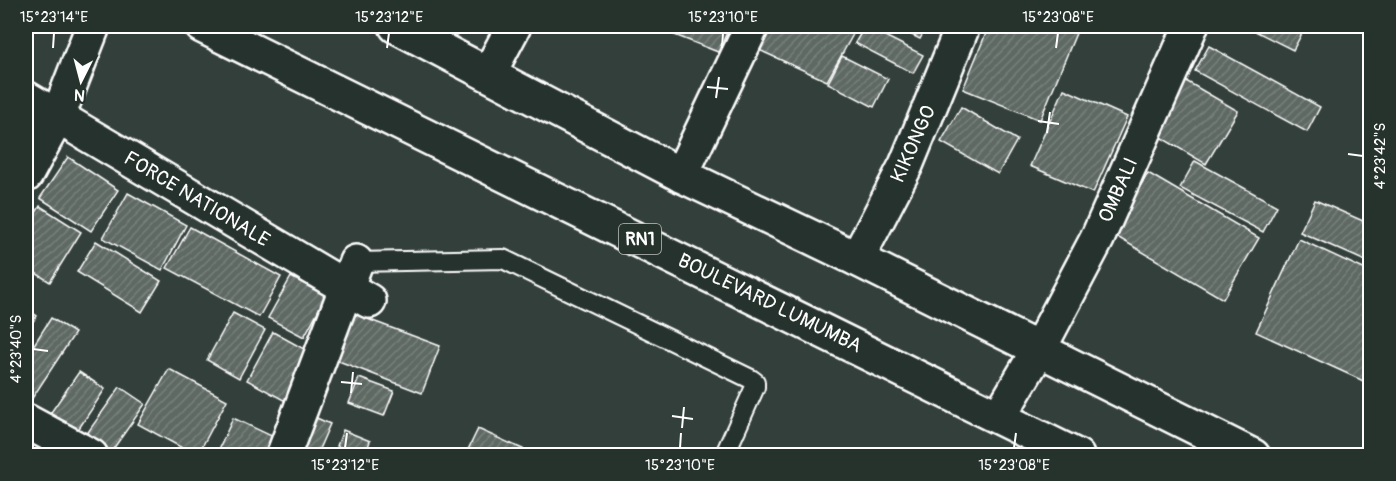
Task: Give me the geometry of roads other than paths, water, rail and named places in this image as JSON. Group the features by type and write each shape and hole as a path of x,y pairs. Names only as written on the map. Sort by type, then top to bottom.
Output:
{"main road":[{"path":"26,175 57,116 93,26"},
{"name":"BOULEVARD LUMUMBA","path":"202,26 1000,415 1042,448 1077,456"},
{"path":"396,26 681,175 857,259 1038,351 1221,448 1253,456"},
{"path":"489,73 514,26"},
{"path":"681,175 752,26"},
{"name":"KIKONGO","path":"857,259 906,165 963,26"},
{"name":"OMBALI","path":"1000,415 1038,351 1097,239 1187,27"},
{"name":"FORCE NATIONALE","path":"26,98 357,284"},
{"path":"283,456 357,284"},
{"path":"26,422 91,456"}],"lane":[{"path":"357,284 503,259 752,379 755,387 724,456"}]}
